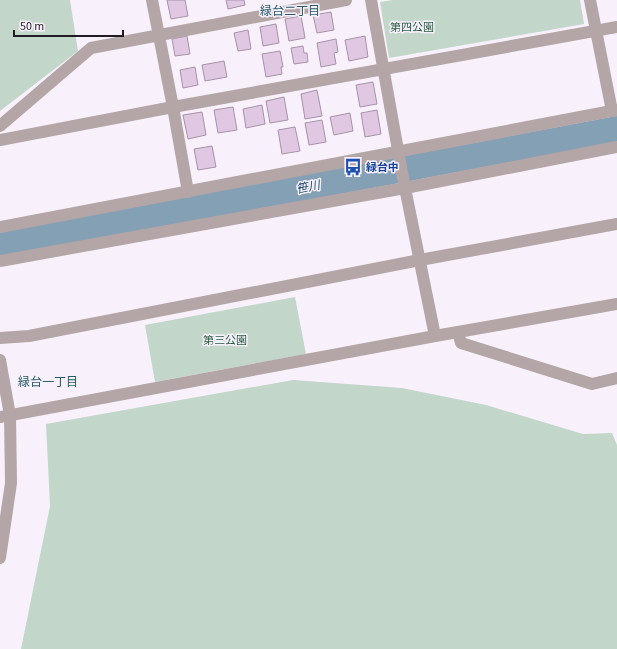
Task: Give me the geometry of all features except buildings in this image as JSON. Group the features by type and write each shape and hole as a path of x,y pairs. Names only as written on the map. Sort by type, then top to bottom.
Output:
{"street":[{"path":"152,0 188,192"},
{"path":"0,126 91,48 346,0"},
{"path":"371,0 399,157 435,336"},
{"path":"0,227 188,192 399,157 615,111 590,0"},
{"path":"0,140 384,68 617,27"},
{"path":"0,261 404,183 617,147"},
{"path":"0,338 29,336 420,260 617,224"},
{"path":"5,416 435,336 617,304"},
{"path":"458,332 461,343 592,384 617,378"},
{"path":"0,360 11,483 0,558"}],"green space":[{"path":"0,0 70,0 78,51 0,111"},
{"name":"第四公園","path":"393,0 580,0 584,24 389,58 380,2"},
{"name":"第三公園","path":"295,297 306,354 155,382 145,325"},
{"path":"293,380 402,388 486,405 583,434 612,433 617,445 617,649 21,649 50,506 46,424"}],"waterway":[{"name":"笹川","path":"0,245 617,129"}],"place":[{"name":"緑台中","path":"353,167"}],"district":[{"name":"緑台二丁目","path":"290,11"},
{"name":"緑台一丁目","path":"48,382"}]}
